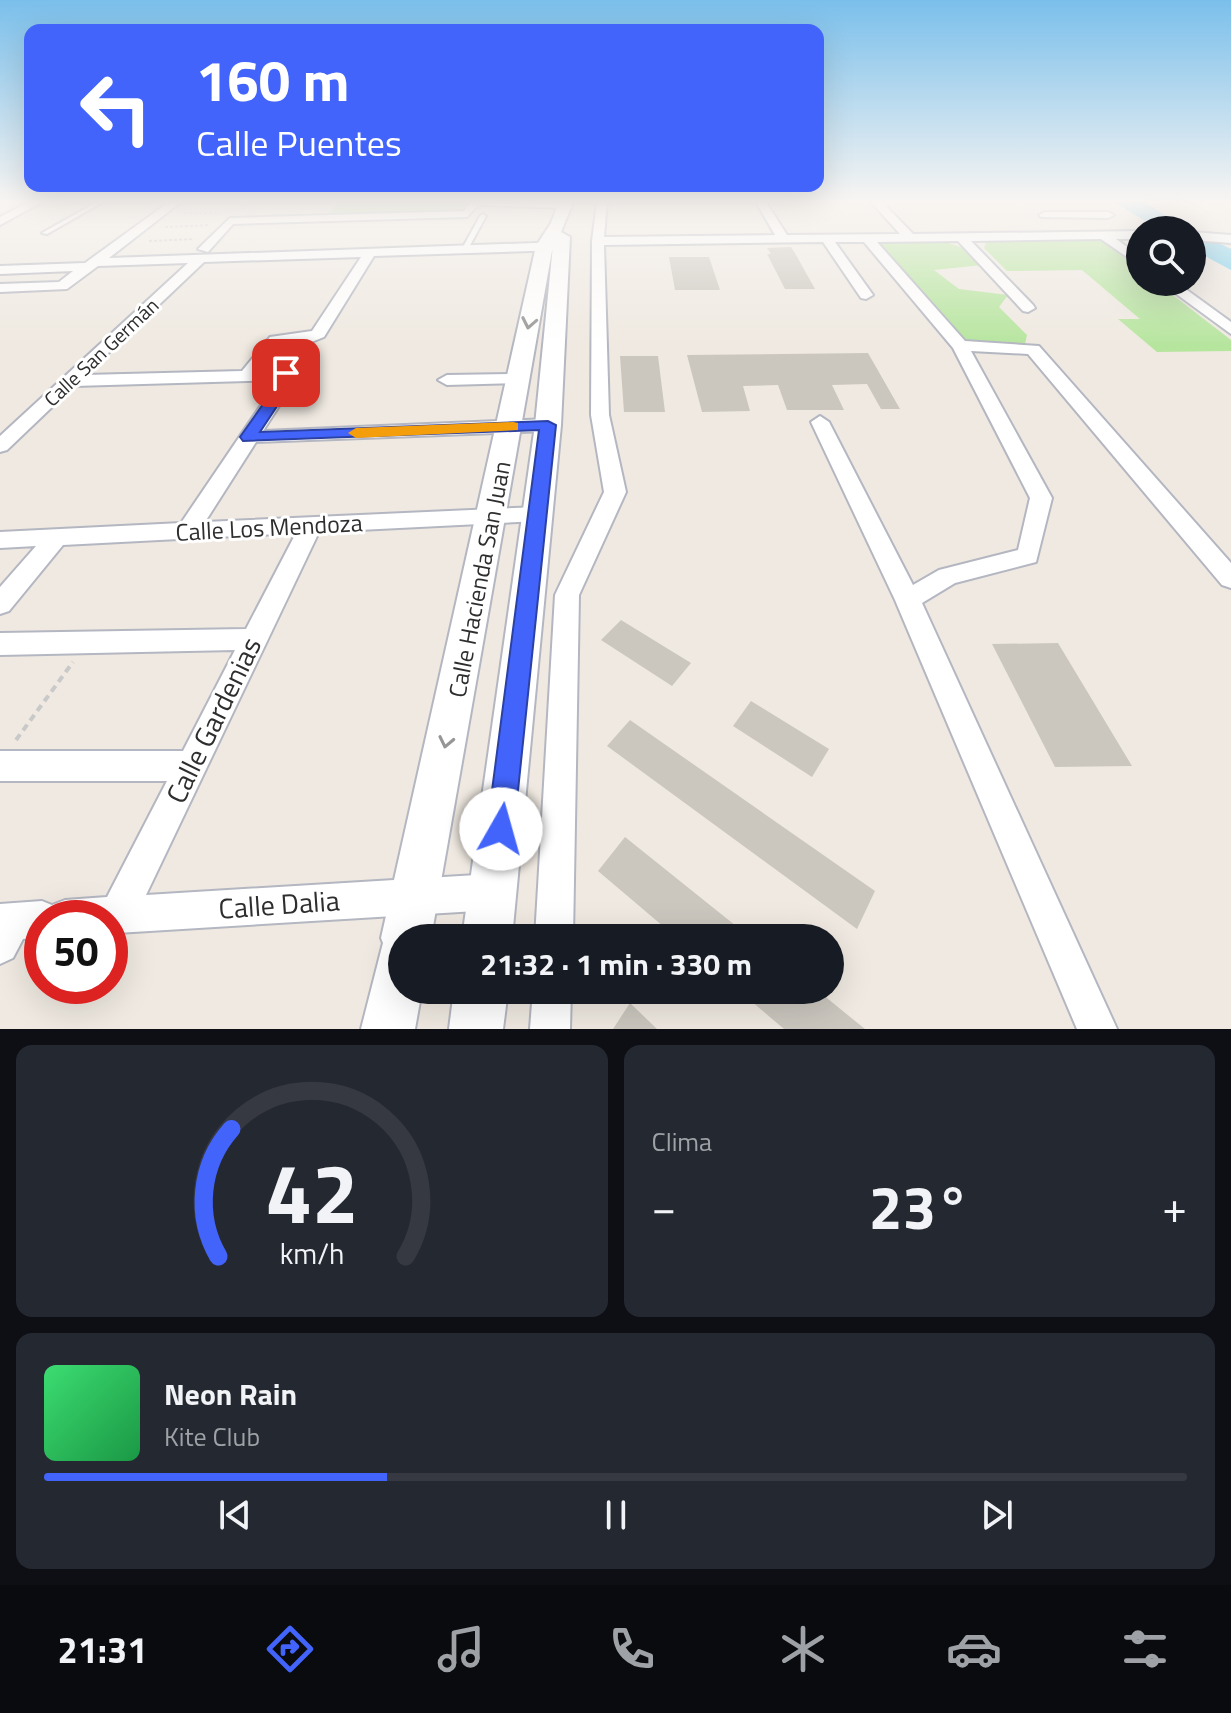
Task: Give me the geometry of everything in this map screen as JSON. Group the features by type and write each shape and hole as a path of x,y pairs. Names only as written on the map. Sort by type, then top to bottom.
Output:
{"main road":[{"name":"Calle Hacienda San Juan","path":"409,924 518,379 552,250"},
{"name":"Calle Hacienda San Juan","path":"489,924 548,425 558,250"},
{"path":"388,1029 393,1004"},
{"path":"476,1029 479,1004"}],"street":[{"path":"0,288 60,286 112,250"},
{"name":"Calle San Germán","path":"0,446 205,250"},
{"path":"0,270 276,250"},
{"path":"342,250 433,250"},
{"path":"555,924 567,595 615,492 600,415 598,250"},
{"path":"834,250 866,295"},
{"path":"877,250 960,346 1041,498 1028,556 948,576 908,600"},
{"path":"973,250 1028,308"},
{"path":"249,374 276,340 318,334 370,252"},
{"path":"0,303 23,288"},
{"path":"1186,296 1231,329"},
{"path":"960,346 1033,349 1231,579"},
{"path":"71,381 286,373 290,376 188,531"},
{"path":"447,380 518,379"},
{"path":"820,422 908,600 1097,1029"},
{"path":"248,437 548,425"},
{"name":"Calle Los Mendoza","path":"0,540 538,514"},
{"name":"Calle Gardenias","path":"124,900 311,526"},
{"path":"0,604 57,537"},
{"path":"0,644 254,639"},
{"path":"4,759 190,766"},
{"name":"Calle Dalia","path":"128,914 493,892"},
{"path":"550,1029 551,1004"}],"path":[{"path":"4,759 87,642"}],"green space":[{"path":"885,250 966,250 982,265 934,270 959,289 1008,295 999,307 1027,335 1025,344 963,342"},
{"path":"986,250 1114,250 1126,259 1126,296 1174,296 1231,340 1231,351 1157,352 1118,319 1140,319 1082,270 1007,271"}],"water":[{"path":"1206,250 1231,250 1231,270 1206,257"}],"building":[{"path":"768,250 793,250 815,289 785,289 767,254 771,254"},
{"path":"669,257 709,257 720,290 675,290"},
{"path":"868,353 900,409 881,409 867,384 832,385 844,410 787,410 778,385 743,386 750,411 702,412 687,355"},
{"path":"620,356 658,356 665,412 624,412"},
{"path":"621,620 691,663 672,686 601,640"},
{"path":"1058,643 1132,766 1055,767 992,644"},
{"path":"751,701 829,749 812,777 733,726"},
{"path":"630,720 875,891 857,929 607,746"},
{"path":"625,837 734,924 660,924 598,871"},
{"path":"631,1004 657,1029 613,1029"},
{"path":"755,1004 834,1004 865,1029 784,1029"}],"slow traffic":[{"path":"356,433 513,426"}],"route":[{"path":"286,373 290,376 248,437 548,425 501,829"}]}
